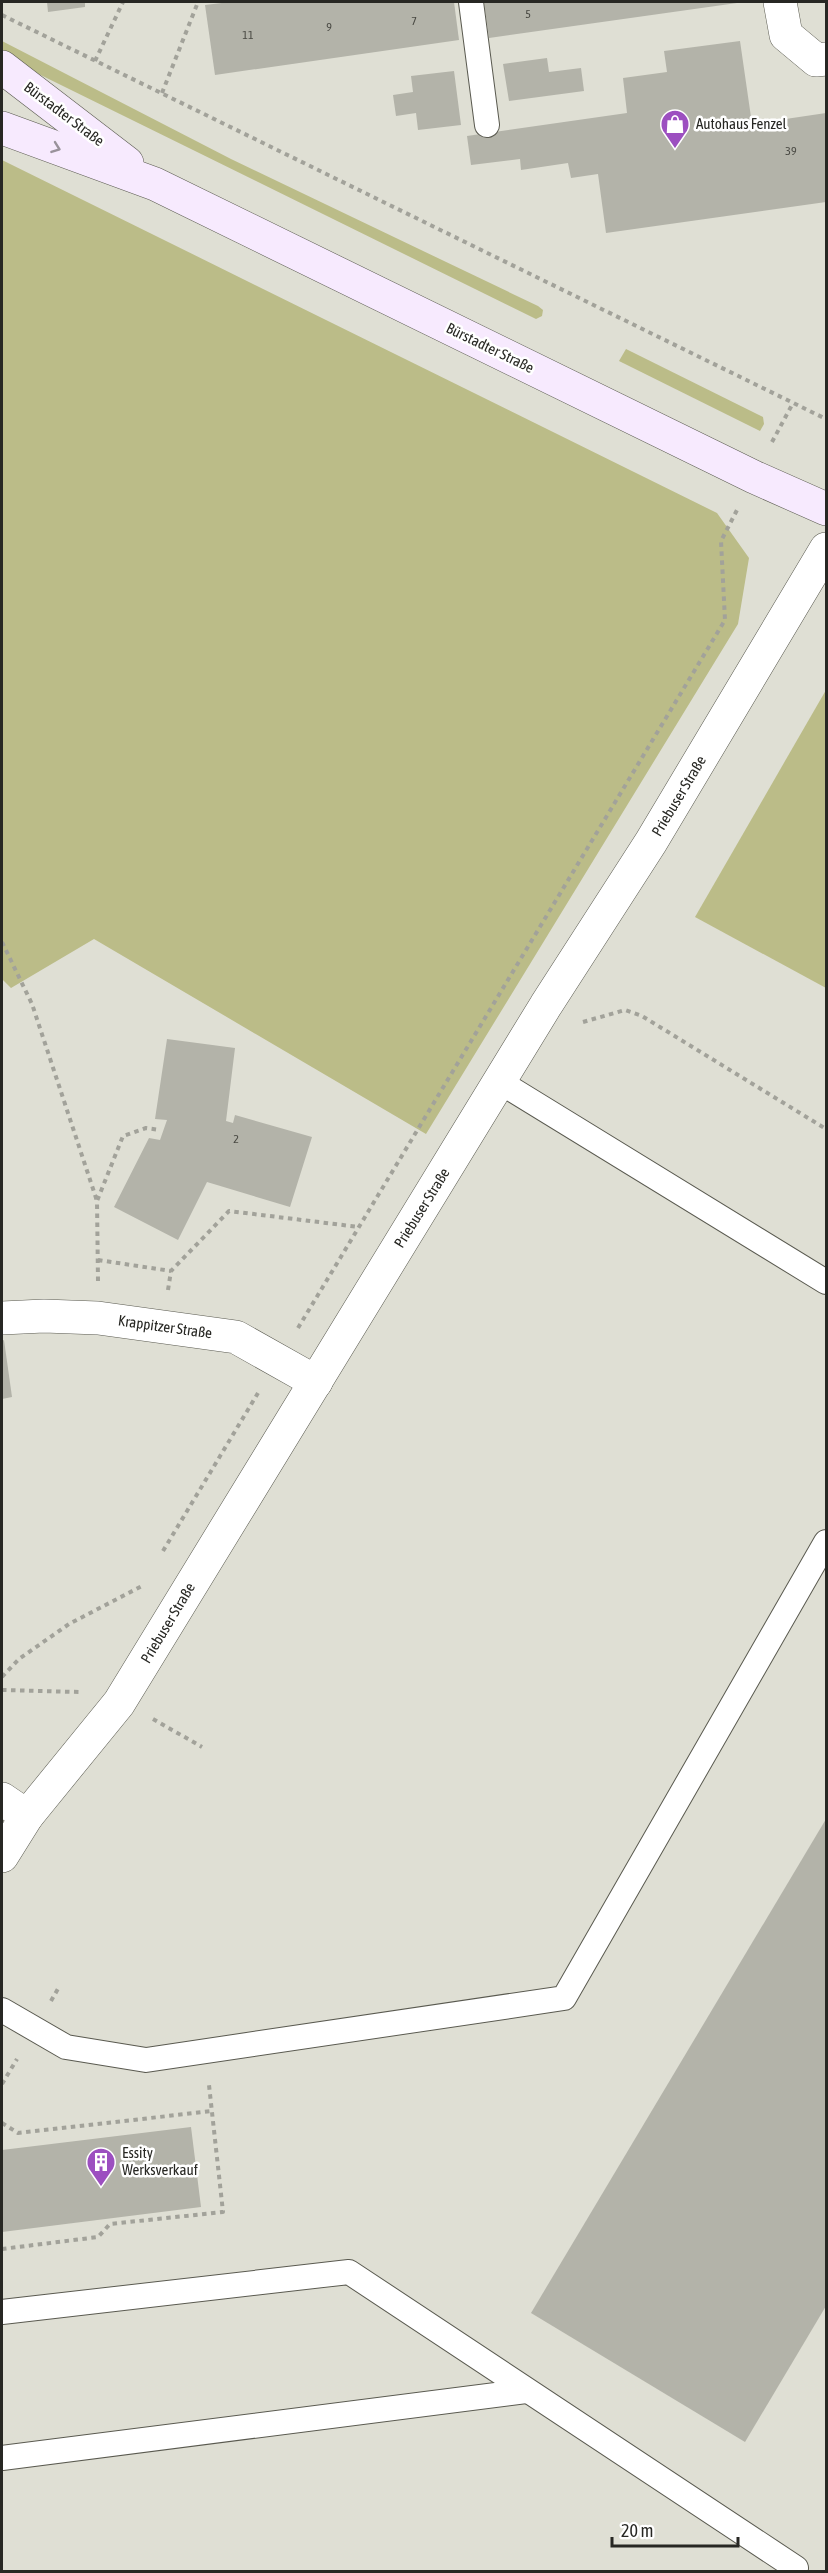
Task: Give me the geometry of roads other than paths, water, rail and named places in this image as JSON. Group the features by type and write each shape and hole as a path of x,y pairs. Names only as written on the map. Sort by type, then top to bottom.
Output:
{"main road":[{"name":"Bürstadter Straße","path":"2,67 155,184"},
{"name":"Bürstadter Straße","path":"2,128 155,184 754,477 826,509"}],"street":[{"path":"780,2 786,35 816,60 826,59"},
{"name":"Priebuser Straße","path":"2,1856 14,1808 119,1703 546,1005 657,832 826,549"},
{"name":"Krappitzer Straße","path":"2,1318 44,1316 98,1318 236,1337 316,1382"}],"lane":[{"path":"471,2 487,125"},
{"path":"500,1082 826,1282"},
{"path":"2,2010 66,2047 146,2060 564,1998 826,1542"},
{"path":"2,2312 349,2272 796,2568"},
{"path":"2,2458 526,2391"}],"place":[{"name":"Autohaus Fenzel","path":"675,150"},
{"name":"Essity Werksverkauf","path":"101,2188"}]}
